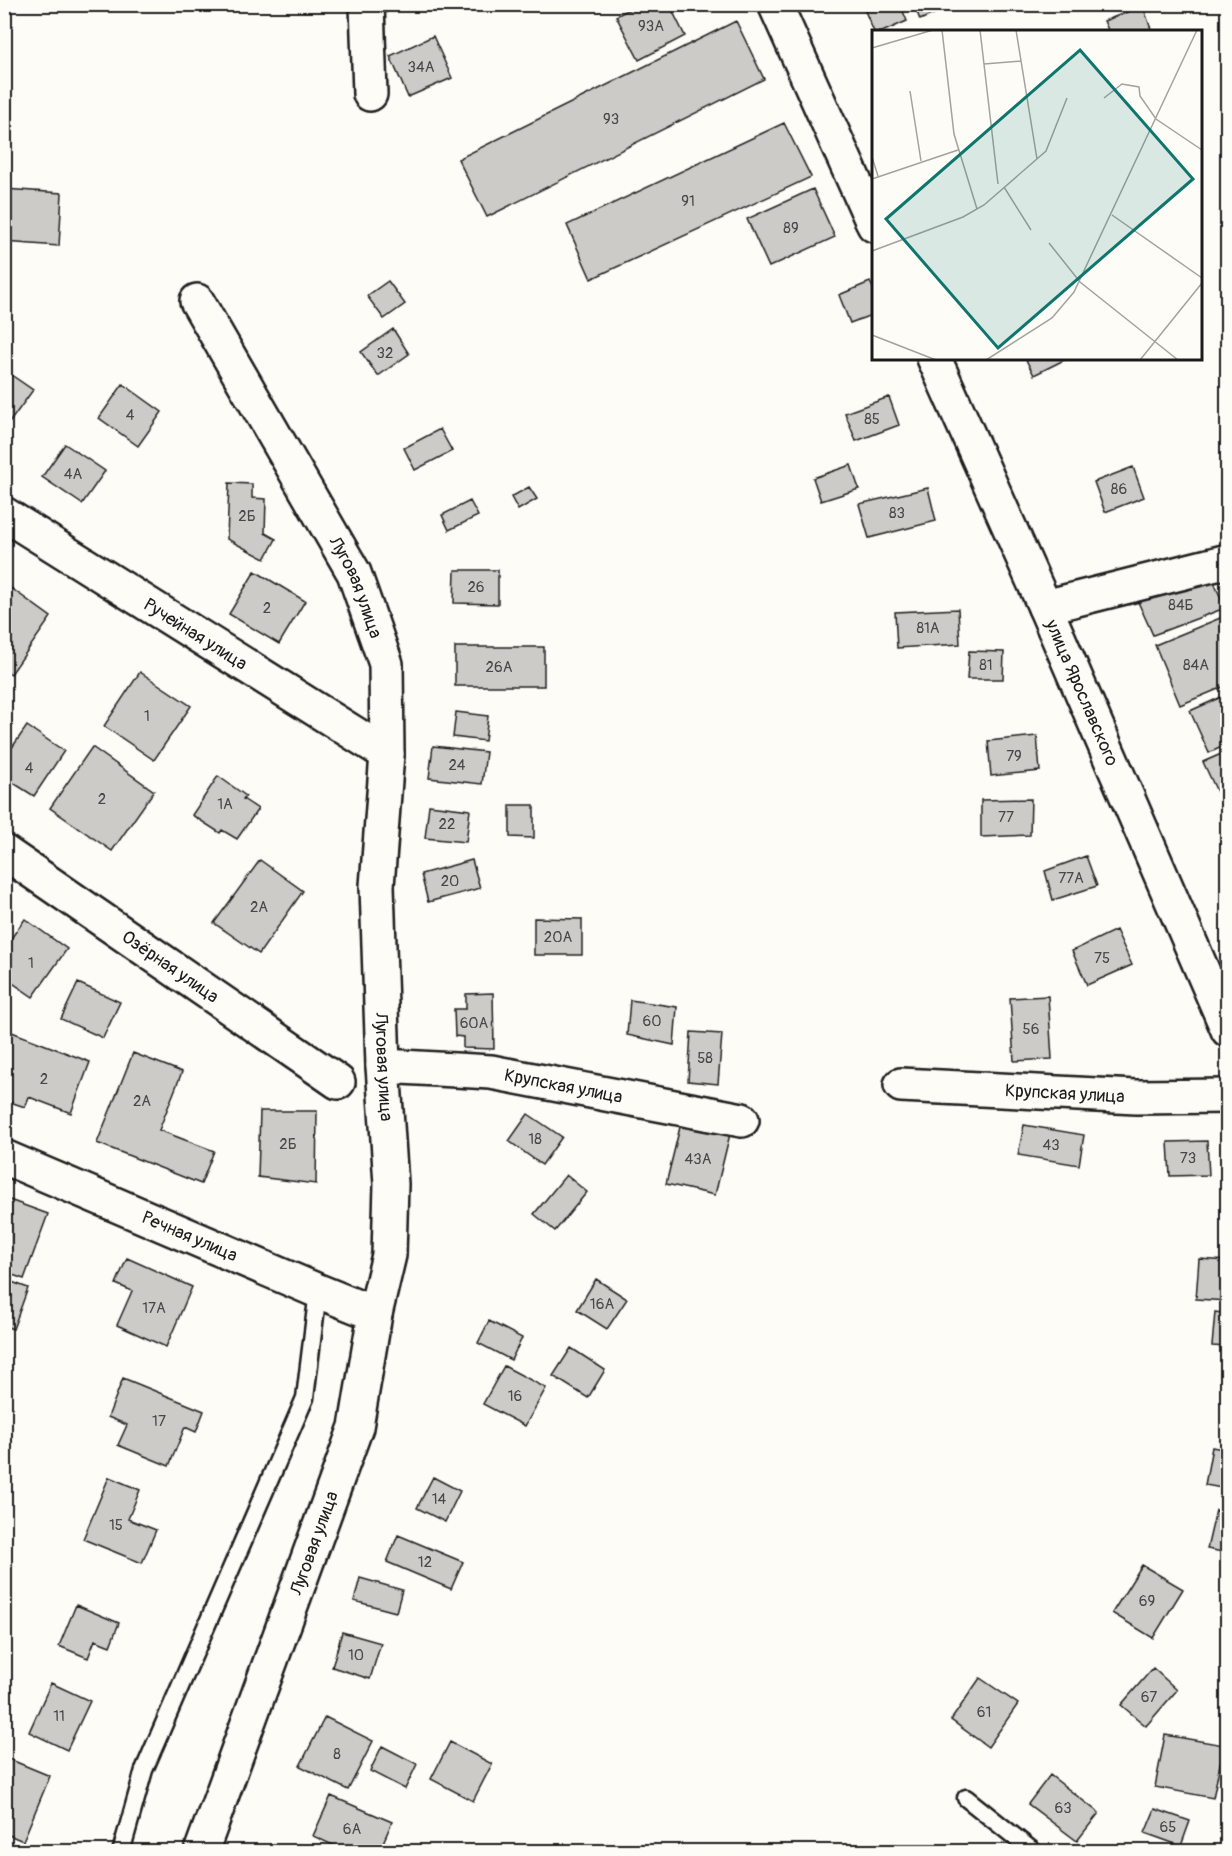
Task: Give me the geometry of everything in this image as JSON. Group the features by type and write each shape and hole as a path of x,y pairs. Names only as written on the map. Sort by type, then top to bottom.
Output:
{"street":[{"path":"367,4 370,94"},
{"path":"775,4 872,223"},
{"name":"Луговая улица","path":"197,301 354,573 386,664 387,754 377,886 383,1066 391,1184 389,1255 375,1314 356,1427 201,1851"},
{"name":"улица Ярославского","path":"935,360 1045,607 1227,1030"},
{"name":"Ручейная улица","path":"4,514 387,754"},
{"path":"1045,607 1227,561"},
{"name":"Озёрная улица","path":"4,852 338,1082"},
{"name":"Крупская улица","path":"383,1066 491,1072 742,1120"},
{"name":"Крупская улица","path":"901,1085 1136,1097 1227,1096"},
{"name":"Речная улица","path":"4,1157 375,1314"}],"lane":[{"path":"120,1851 144,1770 305,1398 318,1291"},
{"path":"966,1798 1034,1851"}],"building":[{"path":"639,4 669,4 685,36 639,60 616,16"},
{"path":"862,4 900,4 907,21 887,30 873,30"},
{"path":"914,4 956,4 920,20"},
{"path":"1143,6 1151,30 1108,30 1104,21"},
{"path":"736,21 764,79 487,217 458,159"},
{"path":"433,36 452,78 408,97 390,56"},
{"path":"784,123 811,177 591,279 567,225"},
{"path":"4,189 62,193 59,246 4,242"},
{"path":"813,189 835,237 769,267 747,219"},
{"path":"388,281 405,304 384,319 367,296"},
{"path":"870,282 872,315 850,323 839,295"},
{"path":"393,329 409,354 378,376 361,352"},
{"path":"1026,360 1064,360 1034,375"},
{"path":"4,370 33,390 4,430"},
{"path":"123,384 162,412 138,446 99,418"},
{"path":"889,397 899,425 856,441 845,413"},
{"path":"440,429 452,451 415,470 404,448"},
{"path":"65,444 105,471 82,504 42,477"},
{"path":"851,465 859,489 821,501 813,478"},
{"path":"1133,467 1144,497 1105,512 1094,482"},
{"path":"229,483 252,484 252,498 266,499 265,533 276,539 265,559 227,539"},
{"path":"529,487 537,499 518,510 511,497"},
{"path":"928,488 936,521 869,538 859,504"},
{"path":"470,501 478,516 449,530 442,515"},
{"path":"455,570 498,570 498,604 454,603"},
{"path":"255,571 305,601 279,644 229,614"},
{"path":"1210,573 1225,608 1153,635 1138,602"},
{"path":"4,583 51,617 11,674 4,669"},
{"path":"958,609 960,644 897,648 895,612"},
{"path":"1225,616 1228,623 1228,685 1180,705 1155,645"},
{"path":"455,647 544,647 544,686 455,686"},
{"path":"969,651 1004,652 1003,679 967,679"},
{"path":"140,672 191,706 154,760 104,726"},
{"path":"1228,694 1228,744 1209,753 1190,711"},
{"path":"456,712 488,716 485,741 453,737"},
{"path":"27,726 64,751 34,796 4,777 4,759"},
{"path":"1037,736 1040,771 991,776 988,741"},
{"path":"433,746 486,752 482,784 429,778"},
{"path":"92,747 154,791 112,851 50,808"},
{"path":"1228,751 1228,815 1203,762"},
{"path":"218,776 246,796 243,799 258,809 237,839 222,830 220,833 192,815"},
{"path":"1031,799 1030,835 981,837 981,800"},
{"path":"429,805 470,810 466,842 425,838"},
{"path":"510,805 534,805 534,838 510,837"},
{"path":"1086,856 1097,886 1053,900 1045,871"},
{"path":"260,860 303,891 259,954 214,923"},
{"path":"472,860 480,888 428,902 421,874"},
{"path":"534,918 582,919 582,955 534,955"},
{"path":"25,919 67,949 33,997 4,977 4,948"},
{"path":"1116,930 1132,965 1087,985 1072,951"},
{"path":"78,983 120,1002 103,1038 61,1019"},
{"path":"493,993 494,1049 463,1048 463,1037 455,1036 454,1009 466,1009 466,994"},
{"path":"1048,996 1052,1059 1014,1061 1010,998"},
{"path":"630,1000 677,1007 674,1045 627,1035"},
{"path":"4,1029 90,1062 71,1113 29,1097 25,1107 4,1100"},
{"path":"691,1032 722,1034 718,1084 688,1081"},
{"path":"133,1053 182,1072 159,1130 214,1151 201,1184 97,1143"},
{"path":"260,1111 317,1111 316,1184 258,1177"},
{"path":"528,1114 562,1137 542,1165 509,1141"},
{"path":"681,1123 730,1134 715,1195 666,1184"},
{"path":"1024,1125 1084,1135 1079,1165 1018,1155"},
{"path":"1207,1141 1209,1175 1170,1176 1168,1142"},
{"path":"566,1175 587,1192 555,1231 534,1214"},
{"path":"4,1198 48,1214 24,1279 4,1272"},
{"path":"127,1258 192,1287 166,1347 117,1325 132,1291 116,1284"},
{"path":"1199,1259 1228,1261 1228,1301 1196,1299"},
{"path":"4,1279 28,1288 13,1329 4,1326"},
{"path":"596,1279 627,1299 607,1329 577,1310"},
{"path":"1215,1312 1228,1314 1228,1347 1212,1346"},
{"path":"489,1321 522,1338 511,1360 478,1343"},
{"path":"571,1348 605,1370 588,1398 553,1376"},
{"path":"504,1366 546,1388 525,1426 483,1404"},
{"path":"123,1378 204,1411 196,1432 185,1427 169,1466 118,1445 127,1425 108,1417"},
{"path":"1212,1447 1228,1450 1228,1489 1205,1485"},
{"path":"109,1477 140,1490 128,1519 156,1530 142,1563 83,1539"},
{"path":"433,1477 460,1491 445,1522 417,1508"},
{"path":"1216,1510 1228,1512 1228,1553 1207,1549"},
{"path":"398,1535 463,1562 451,1589 387,1562"},
{"path":"1142,1565 1183,1589 1153,1638 1112,1613"},
{"path":"360,1578 402,1590 396,1612 354,1601"},
{"path":"76,1605 119,1623 110,1646 95,1640 88,1658 59,1646"},
{"path":"342,1632 381,1643 370,1679 332,1667"},
{"path":"1153,1668 1177,1690 1146,1726 1121,1705"},
{"path":"980,1678 1018,1704 988,1747 951,1720"},
{"path":"51,1683 90,1701 67,1750 29,1732"},
{"path":"325,1717 373,1741 348,1790 300,1766"},
{"path":"1165,1735 1224,1745 1213,1798 1155,1787"},
{"path":"450,1742 492,1764 473,1801 431,1779"},
{"path":"382,1746 417,1764 405,1789 370,1771"},
{"path":"4,1757 50,1776 23,1841 4,1833"},
{"path":"1050,1775 1099,1813 1077,1841 1028,1804"},
{"path":"331,1796 392,1822 379,1852 348,1852 313,1836"},
{"path":"1155,1809 1190,1821 1181,1846 1145,1833"}]}
